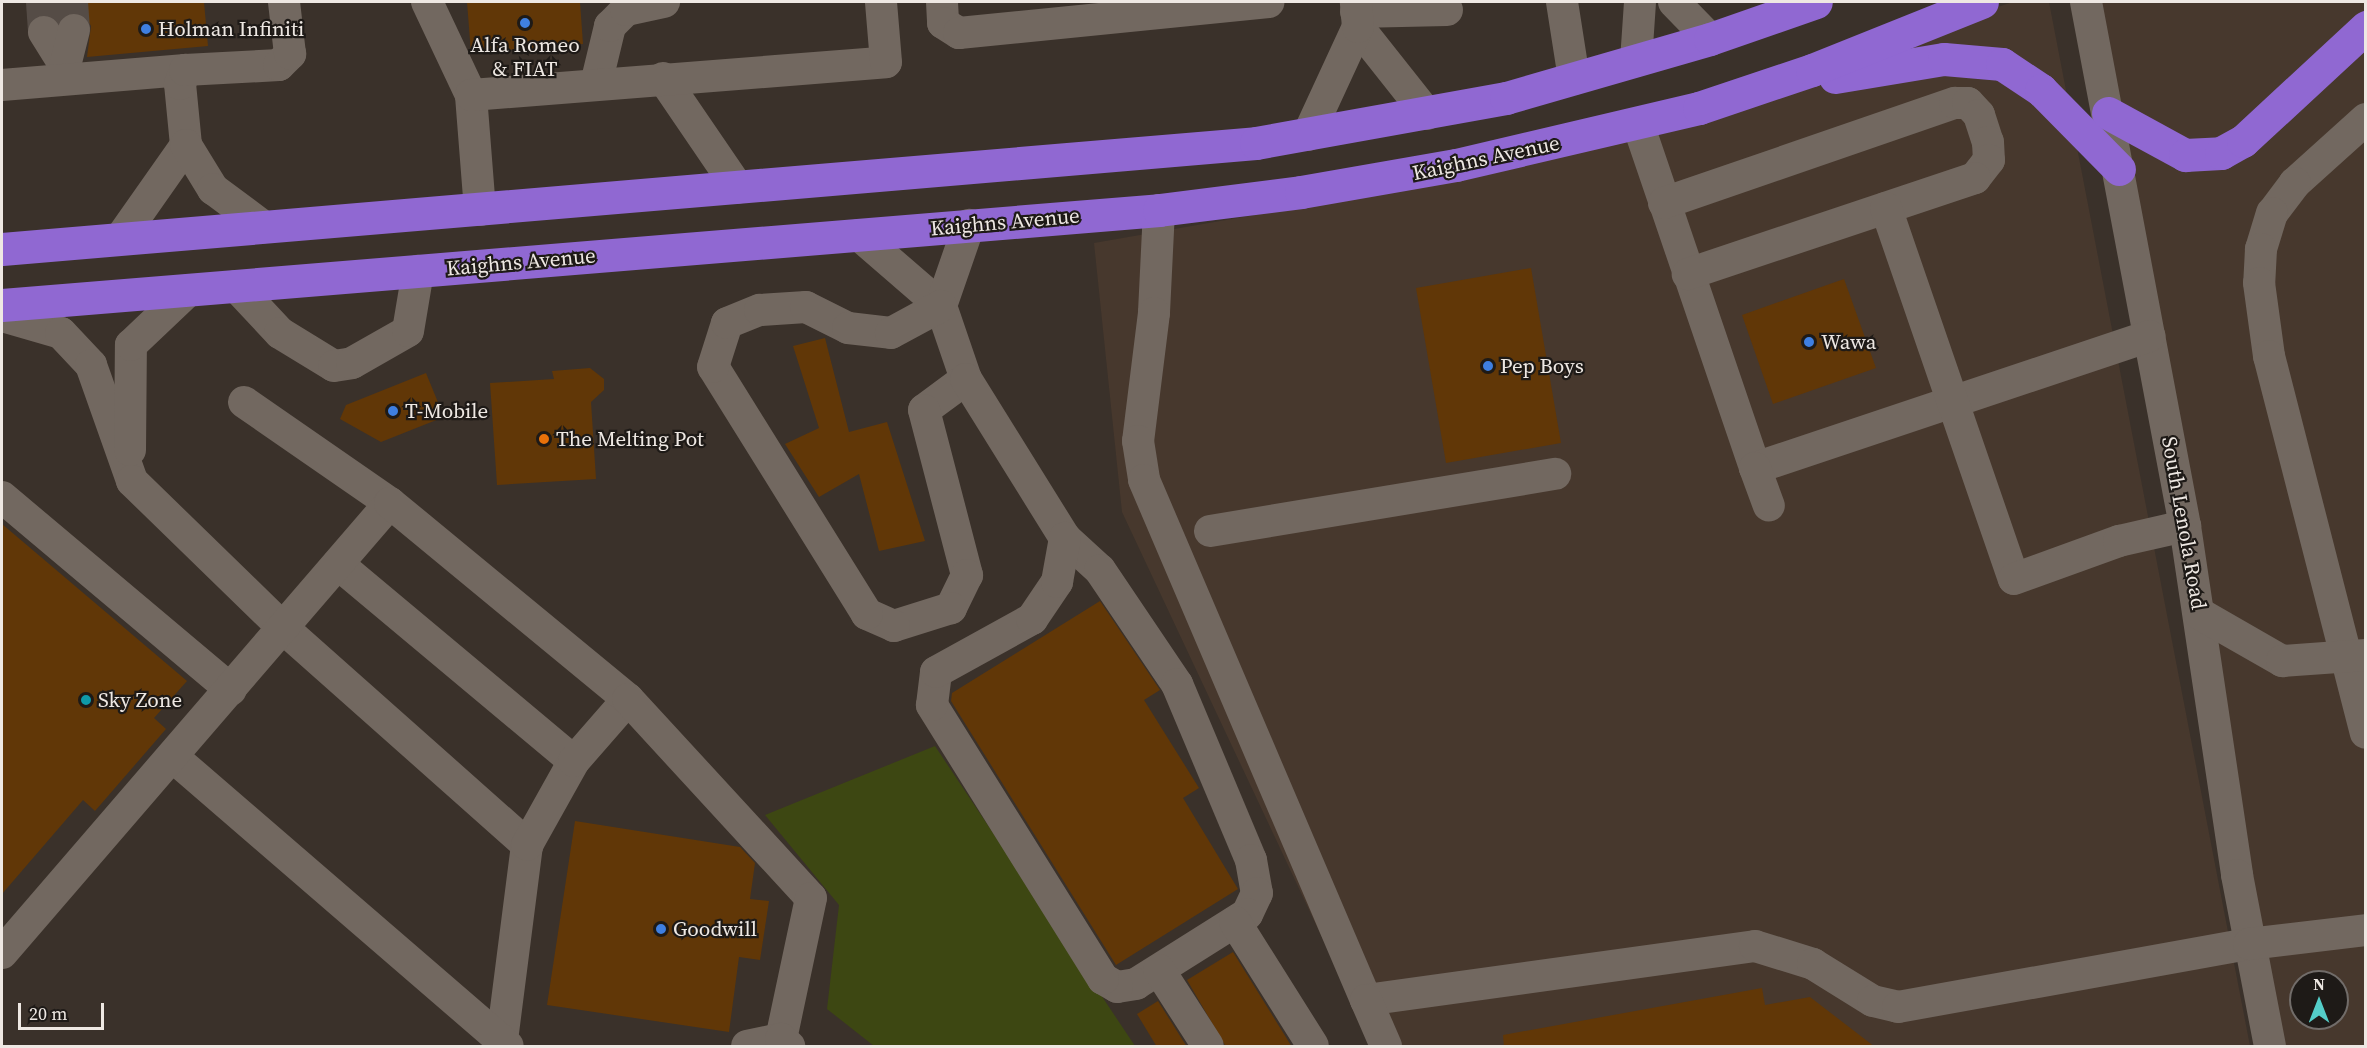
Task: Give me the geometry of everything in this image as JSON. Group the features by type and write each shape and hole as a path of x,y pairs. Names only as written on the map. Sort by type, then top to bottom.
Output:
{"highway":[{"path":"2,249 1126,157 1308,135 1427,114 1574,80 1710,39 1816,2"},
{"name":"Kaighns Avenue","path":"2,305 1159,210 1380,179 1638,124 1759,89 1982,2"},
{"path":"2108,113 2184,155 2222,153 2243,141 2366,27"},
{"path":"1759,89 1944,59 1990,61 2030,81 2119,169"}],"street":[{"path":"2,85 65,73 279,65 290,54 284,2"},
{"path":"427,2 471,95 480,210"},
{"path":"596,84 610,26 626,10 664,2"},
{"path":"471,95 886,62 881,2"},
{"path":"942,2 944,23 959,33 1035,14 1268,2"},
{"path":"1562,2 1574,80"},
{"path":"1636,61 1640,2"},
{"path":"1674,2 1710,39"},
{"name":"South Lenola Road","path":"2086,2 2119,169 2200,614 2249,944 2270,1047"},
{"path":"1357,14 1447,10"},
{"path":"1357,14 1427,114"},
{"path":"1308,135 1357,14"},
{"path":"59,31 65,73"},
{"path":"185,70 180,84 186,145 213,189 264,227"},
{"path":"663,78 738,188"},
{"path":"1664,203 1968,103 1979,115 1988,142 1984,171 1886,208 1688,274"},
{"path":"2366,119 2295,183 2272,213 2261,249 2259,284 2269,356 2334,623 2357,656 2350,686 2366,733"},
{"path":"1638,124 1769,506"},
{"path":"120,239 186,145"},
{"path":"1886,208 2014,579 2119,541 2184,526"},
{"path":"1159,210 1154,313 1137,441 1144,480 1386,1047"},
{"path":"966,379 924,410 967,575 951,608 894,626 867,614 713,367 727,323 760,310 806,307 848,328 891,333 941,306 969,225"},
{"path":"859,234 941,306 966,379 1065,538 1100,570 1177,684 1251,860 1257,893 1247,914 1136,984 1117,987 1103,979 932,705 936,672 1032,619 1057,582 1065,538"},
{"path":"236,286 280,333 334,366 362,358 408,331 418,271"},
{"path":"132,481 126,397 131,345 189,290"},
{"path":"2,316 61,333 91,365 132,481 284,628 527,845"},
{"path":"1755,468 2150,336"},
{"path":"244,402 390,503 628,699 811,898 785,1043 747,1047"},
{"path":"1210,531 1555,474"},
{"path":"2,496 231,690"},
{"path":"2,952 231,690 390,503"},
{"path":"338,564 574,760"},
{"path":"2200,614 2282,661 2357,656"},
{"path":"505,1044 527,845 574,760 628,699"},
{"path":"173,757 505,1044"},
{"path":"1235,922 1313,1047"},
{"path":"1366,1000 1755,946 1813,964 1873,1001 1898,1007 2249,944 2366,930"},
{"path":"1159,970 1208,1047"}],"shaded area":[{"path":"2013,2 2049,2 2250,1046 1373,1046 1122,512 1094,243 1483,175"},
{"path":"2085,2 2365,2 2365,1046 2268,1046"}],"green space":[{"path":"935,746 1135,1046 874,1046 827,1009 839,905 765,815"}],"building":[{"name":"Holman Infiniti","path":"30,2 204,2 208,46 87,57 91,26 86,17 70,13 59,22 43,14 31,20"},
{"name":"Alfa Romeo & FIAT","path":"467,2 580,2 583,44 471,53"},
{"name":"Pep Boys","path":"1531,268 1561,443 1446,463 1416,288"},
{"name":"Wawa","path":"1844,279 1876,368 1773,404 1742,315"},
{"path":"825,338 849,432 887,422 925,541 879,551 859,474 819,497 785,444 819,428 793,346"},
{"name":"The Melting Pot","path":"590,368 604,379 604,390 591,402 596,479 497,485 490,383 554,379 552,371"},
{"name":"T-Mobile","path":"426,373 444,417 381,442 340,419 346,405"},
{"name":"Sky Zone","path":"2,524 187,681 154,718 166,729 95,811 83,800 2,894"},
{"path":"1100,601 1160,690 1144,700 1199,788 1183,798 1238,889 1116,965 951,701 952,693"},
{"name":"Goodwill","path":"575,821 740,847 755,863 750,899 769,901 760,960 739,957 729,1032 547,1005"},
{"path":"1233,952 1292,1047 1226,1047 1187,980"},
{"path":"1762,988 1765,1005 1810,997 1875,1047 1504,1047 1503,1035"},
{"path":"1158,1001 1187,1047 1157,1047 1137,1014"}],"tunnel":[{"path":"42,2 44,32"},
{"path":"72,2 74,30"}],"place":[{"name":"Alfa Romeo & FIAT","path":"525,23"},
{"name":"Holman Infiniti","path":"146,29"},
{"name":"Wawa","path":"1809,342"},
{"name":"Pep Boys","path":"1488,366"},
{"name":"T-Mobile","path":"393,411"},
{"name":"The Melting Pot","path":"544,439"},
{"name":"Sky Zone","path":"86,700"},
{"name":"Goodwill","path":"661,929"}]}
